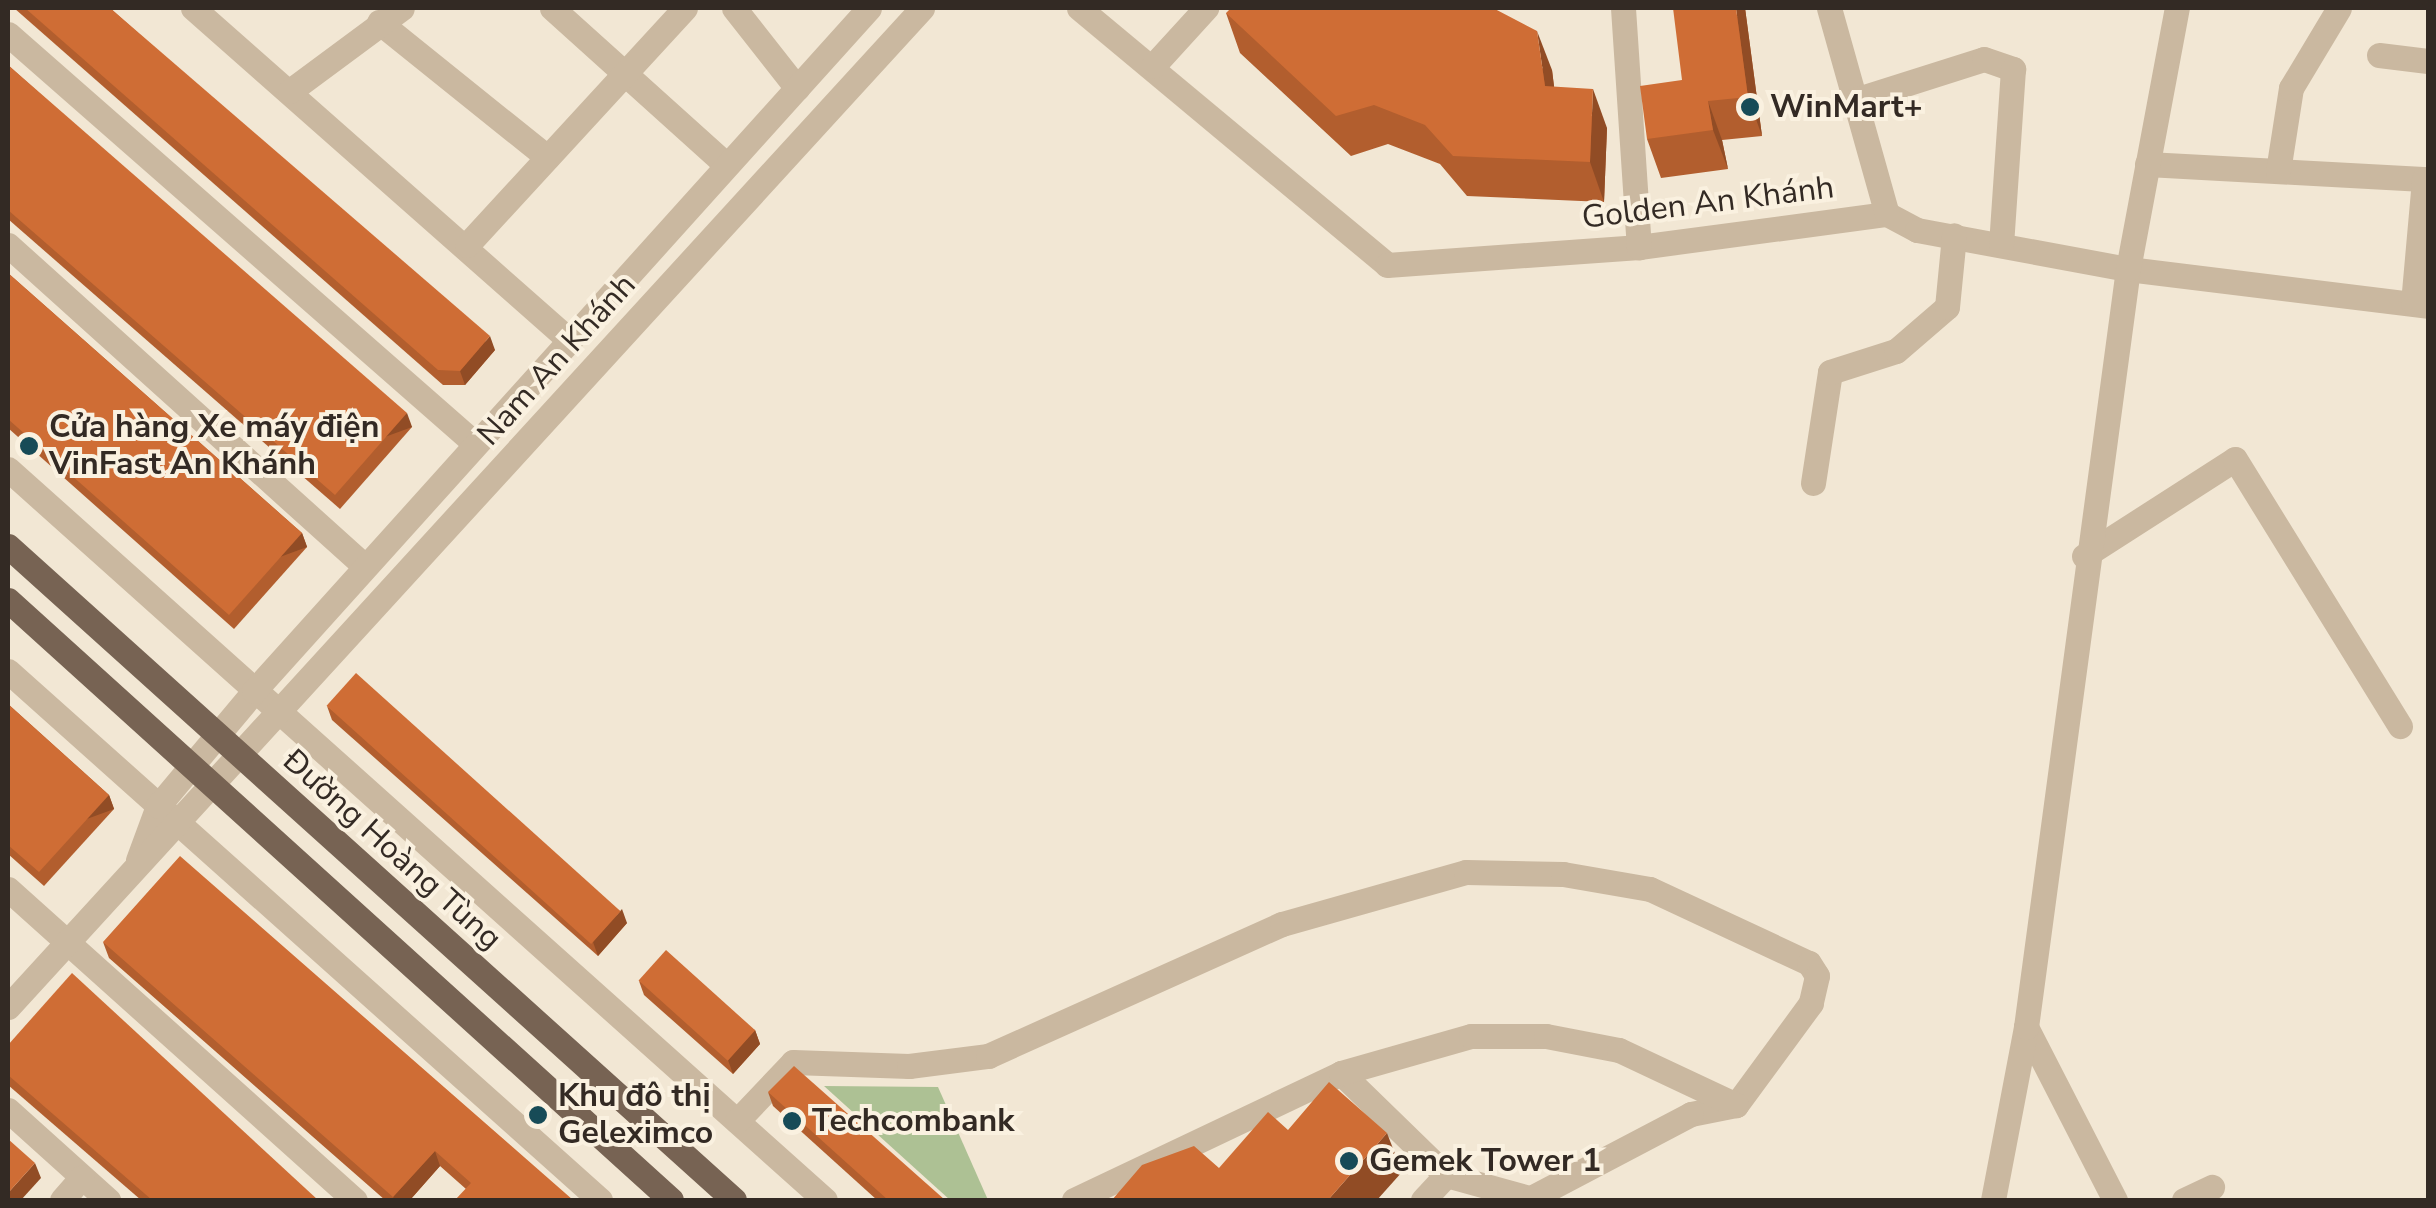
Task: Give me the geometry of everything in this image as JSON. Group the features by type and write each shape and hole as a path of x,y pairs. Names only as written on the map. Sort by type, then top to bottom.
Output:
{"main road":[{"name":"Đường Hoàng Tùng","path":"8,546 734,1200"},
{"path":"8,600 670,1200"}],"street":[{"path":"290,92 402,8"},
{"path":"552,8 725,164"},
{"path":"467,245 685,8"},
{"path":"734,8 797,88"},
{"name":"Nam An Khánh","path":"138,860 158,806 216,735 473,442 869,8"},
{"name":"Nam An Khánh","path":"138,860 179,825 922,8"},
{"name":"Golden An Khánh","path":"1079,8 1387,264 1640,247 1887,214 1954,236 2128,269 2420,304"},
{"path":"1152,66 1206,8"},
{"path":"1624,8 1640,247"},
{"path":"1829,8 1887,214"},
{"path":"1993,1200 2026,1027 2084,556 2128,269 2177,8"},
{"path":"2278,171 2291,88 2340,8"},
{"path":"199,9 568,339"},
{"path":"379,22 547,157"},
{"path":"8,34 473,442"},
{"path":"2379,55 2428,61"},
{"path":"1855,100 1984,59 2013,69 2001,244"},
{"path":"2147,164 2426,179 2420,304"},
{"path":"1813,483 1830,372 1896,351 1947,307 1954,236"},
{"path":"8,246 364,565"},
{"path":"2084,556 2236,459 2400,726"},
{"path":"8,469 825,1200"},
{"path":"425,496 453,522"},
{"path":"8,671 600,1200"},
{"path":"8,1006 138,860"},
{"path":"737,1122 793,1062 909,1066 988,1056 1333,905 1428,879 1512,872 1650,889 1809,963 1816,976 1810,1003 1736,1105 1691,1114 1536,1198 1446,1175 1341,1073"},
{"path":"8,889 355,1200"},
{"path":"2026,1027 2115,1200"},
{"path":"1074,1200 1341,1073 1471,1036 1546,1036 1620,1050 1736,1105"},
{"path":"8,1110 108,1200"},
{"path":"1424,1200 1446,1175"},
{"path":"62,1200 82,1177"},
{"path":"2184,1200 2212,1187"}],"green space":[{"path":"824,1086 938,1087 988,1200 950,1200"}],"building":[{"path":"25,8 110,8 490,336 460,371 438,370"},
{"path":"1231,8 1493,8 1537,31 1545,86 1593,89 1590,162 1453,156 1425,125 1374,105 1336,116 1226,13"},
{"path":"1673,8 1736,8 1748,97 1708,101 1713,130 1647,139 1640,86 1682,80"},
{"path":"8,65 407,413 335,495 8,210"},
{"path":"8,273 302,533 229,615 8,419"},
{"path":"356,673 621,911 591,944 327,706"},
{"path":"8,704 109,795 39,872 8,845"},
{"path":"180,856 573,1200 455,1200 471,1183 435,1151 393,1197 103,942"},
{"path":"666,950 755,1030 728,1061 639,980"},
{"path":"72,973 318,1200 152,1200 8,1075 8,1045"},
{"path":"794,1066 945,1200 888,1200 768,1092"},
{"path":"1329,1082 1387,1133 1328,1200 1112,1200 1142,1165 1194,1146 1219,1168 1268,1112 1288,1130"},
{"path":"8,1139 35,1163 8,1193"}],"place":[{"name":"WinMart+","path":"1750,107"},
{"name":"Cửa hàng Xe máy điện VinFast An Khánh","path":"29,446"},
{"name":"Khu đô thị Geleximco","path":"538,1115"},
{"name":"Techcombank","path":"792,1121"},
{"name":"Gemek Tower 1","path":"1349,1161"}]}
